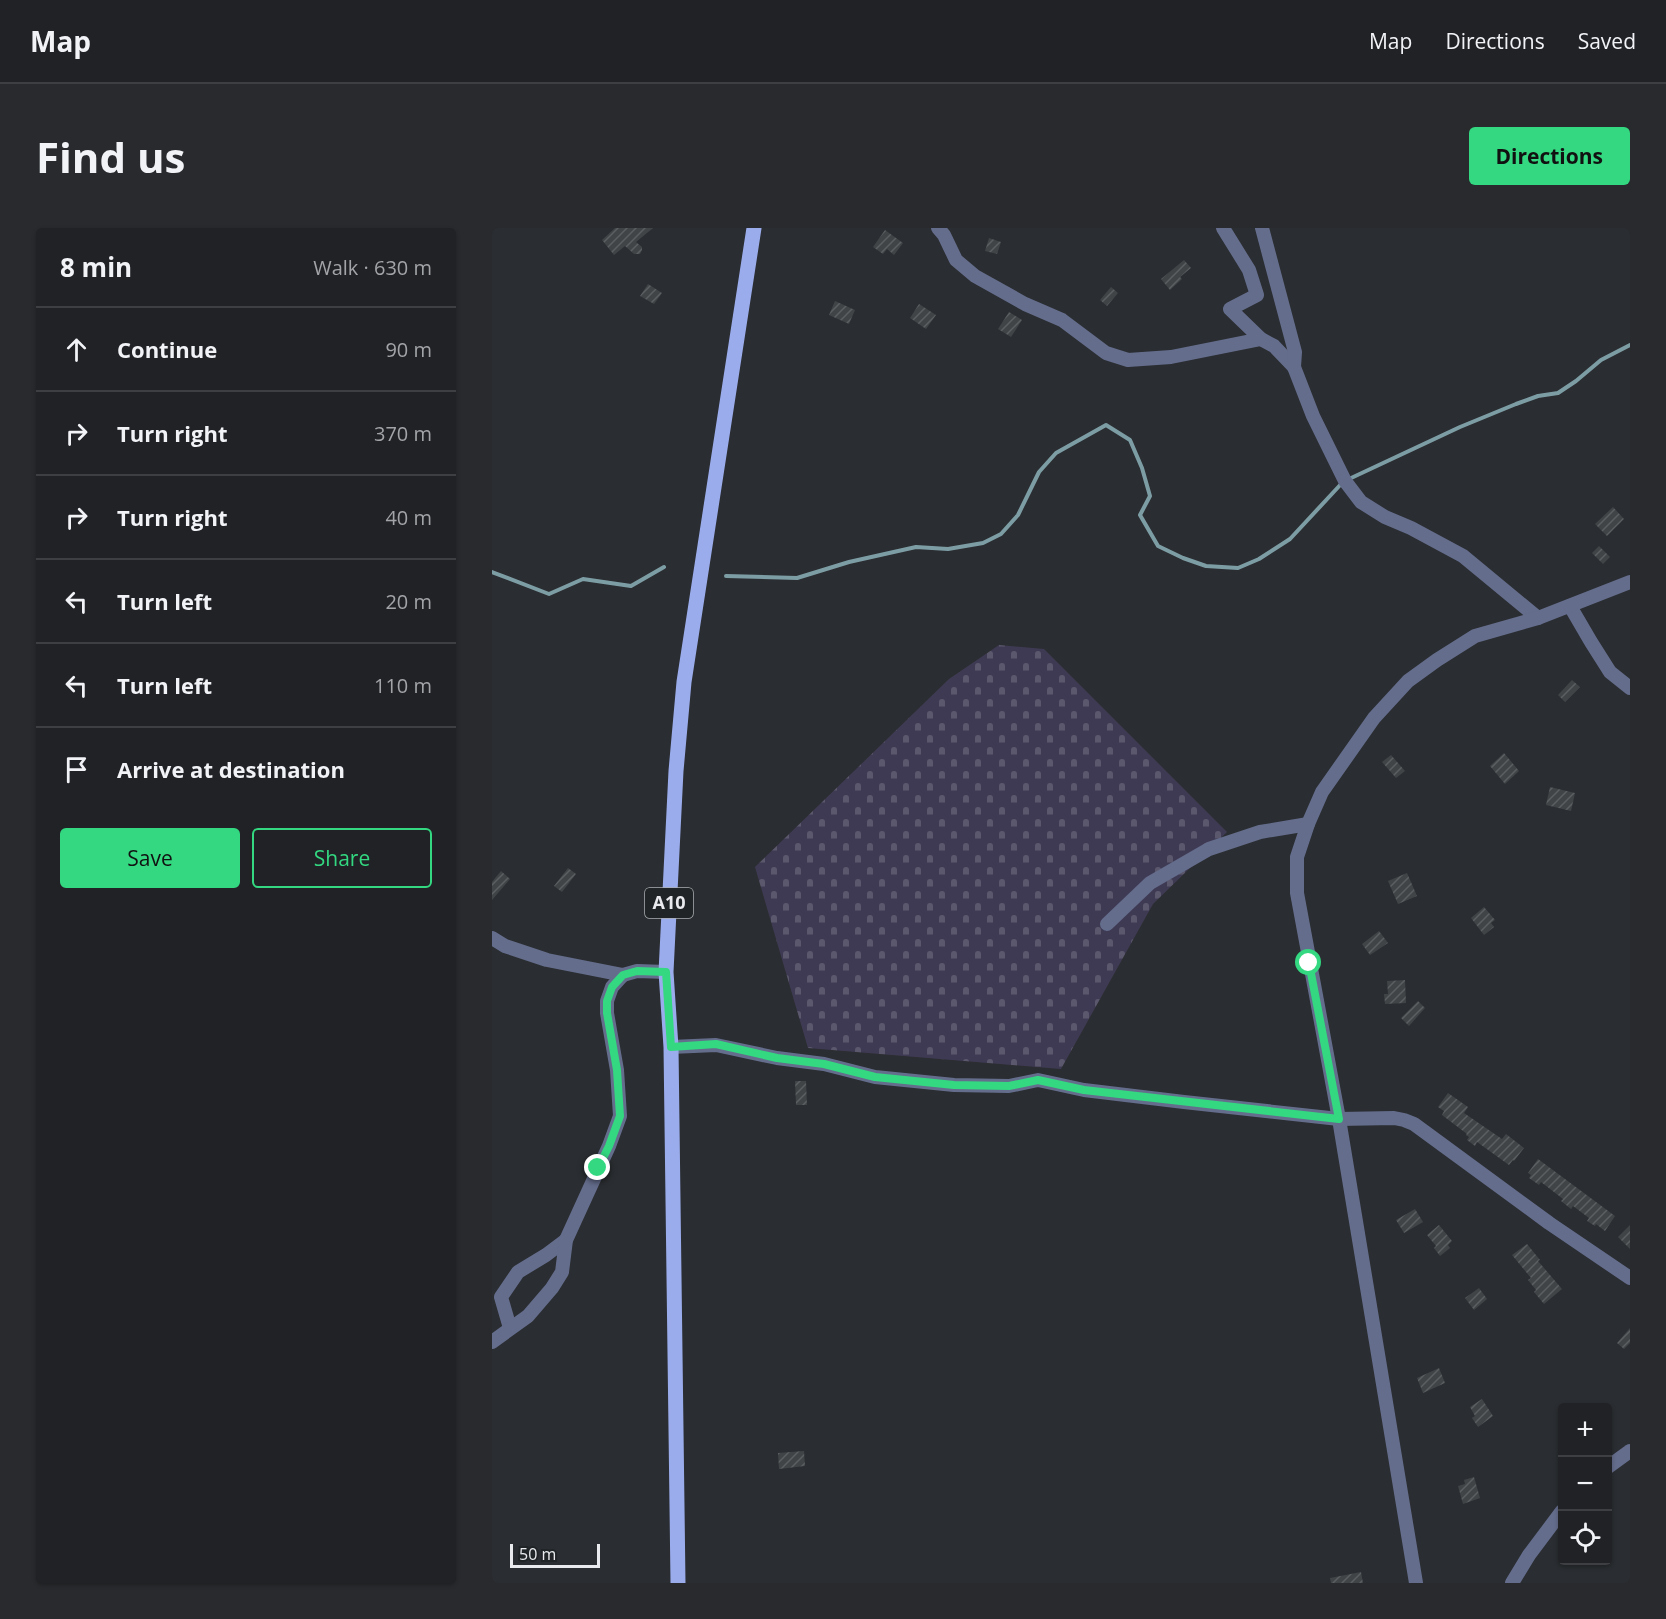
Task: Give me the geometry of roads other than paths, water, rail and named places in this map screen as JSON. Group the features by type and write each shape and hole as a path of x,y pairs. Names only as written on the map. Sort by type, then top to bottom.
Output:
{"main road":[{"name":"A10","path":"678,1583 671,1047 666,972 676,771 684,682 754,228"}],"street":[{"path":"938,228 945,235 956,260 975,276 1025,304 1062,320 1106,353 1128,360 1172,357 1262,339"},
{"path":"1222,228 1249,270 1257,295 1230,309 1262,339 1274,346 1294,368 1313,416 1345,481 1361,502 1462,556 1538,618"},
{"path":"1262,228 1295,352 1294,368"},
{"path":"1416,1583 1339,1119 1296,893 1297,857 1322,792 1374,718 1408,681 1475,636 1538,618 1630,582"},
{"path":"1570,606 1610,672 1630,687"},
{"path":"1107,924 1150,883 1209,849 1260,832 1308,824"},
{"path":"492,938 505,946 547,960 623,975 637,971 666,972"},
{"path":"492,1342 528,1316 552,1288 562,1272 566,1240 609,1146 620,1116 617,1070 607,1001 612,987 623,975"},
{"path":"671,1047 716,1044 777,1058 824,1064 875,1077 932,1083 1009,1086 1038,1080 1084,1090 1339,1119 1395,1118 1404,1120 1414,1124 1549,1223 1630,1278"},
{"path":"510,1328 501,1297 518,1272 566,1240"},
{"path":"1612,1464 1630,1451"},
{"path":"1512,1583 1529,1555 1558,1517"}],"waterway":[{"path":"1349,479 1460,427 1538,396 1558,393 1601,360 1630,345"},
{"path":"726,576 797,578 849,562 916,547 948,549 983,543 1001,534 1018,515 1039,472 1056,453 1106,425 1130,440 1142,468 1150,496 1140,515 1158,546 1206,566 1238,568 1259,559 1290,539 1342,483"},
{"path":"492,572 549,594 583,579 631,586 664,567"}]}
